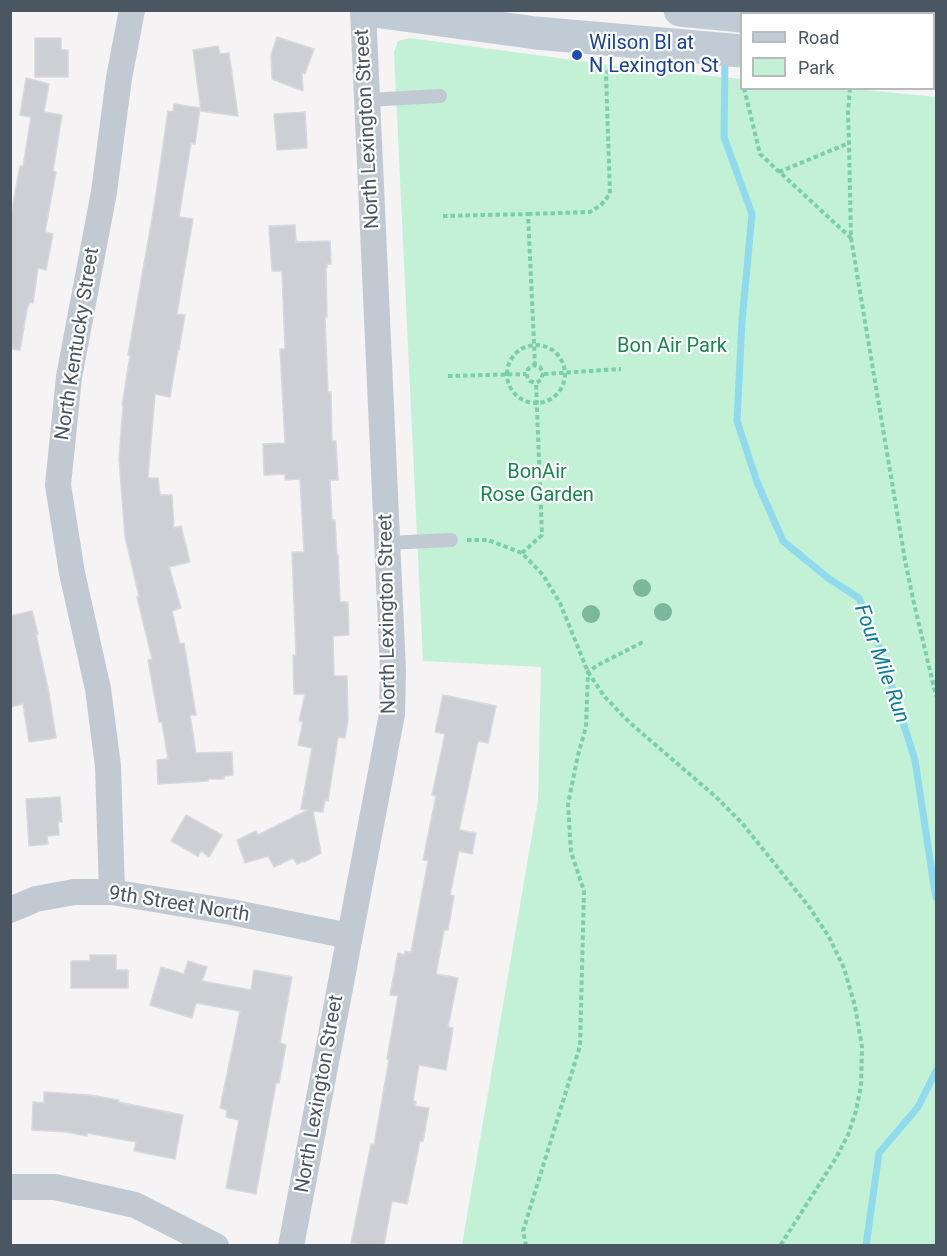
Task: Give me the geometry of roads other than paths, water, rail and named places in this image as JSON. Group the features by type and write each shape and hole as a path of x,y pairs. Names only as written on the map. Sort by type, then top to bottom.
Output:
{"main road":[{"path":"365,10 536,33 740,51"},
{"path":"680,10 740,16"}],"street":[{"name":"North Kentucky Street","path":"112,892 108,766 98,689 72,573 58,484 69,377 104,192 119,78 132,10"},
{"name":"North Lexington Street","path":"291,1245 392,714 393,670 367,100 365,10"},
{"name":"9th Street North","path":"10,910 36,899 74,892 112,892 231,912 349,936"},
{"path":"10,1187 55,1187 135,1205 216,1245"}],"lane":[{"path":"367,100 440,96"},
{"path":"387,543 451,540"}],"waterway":[{"name":"Four Mile Run","path":"725,57 724,137 752,214 742,321 737,421 757,482 783,541 828,578 859,598 876,637 915,760 936,897"},
{"name":"Four Mile Run","path":"866,1246 879,1153 918,1107 936,1071"}],"place":[{"name":"Wilson Bl at N Lexington St","path":"577,55"}],"park label":[{"name":"Bon Air Park","path":"672,347"},
{"name":"BonAir Rose Garden","path":"537,484"}]}
